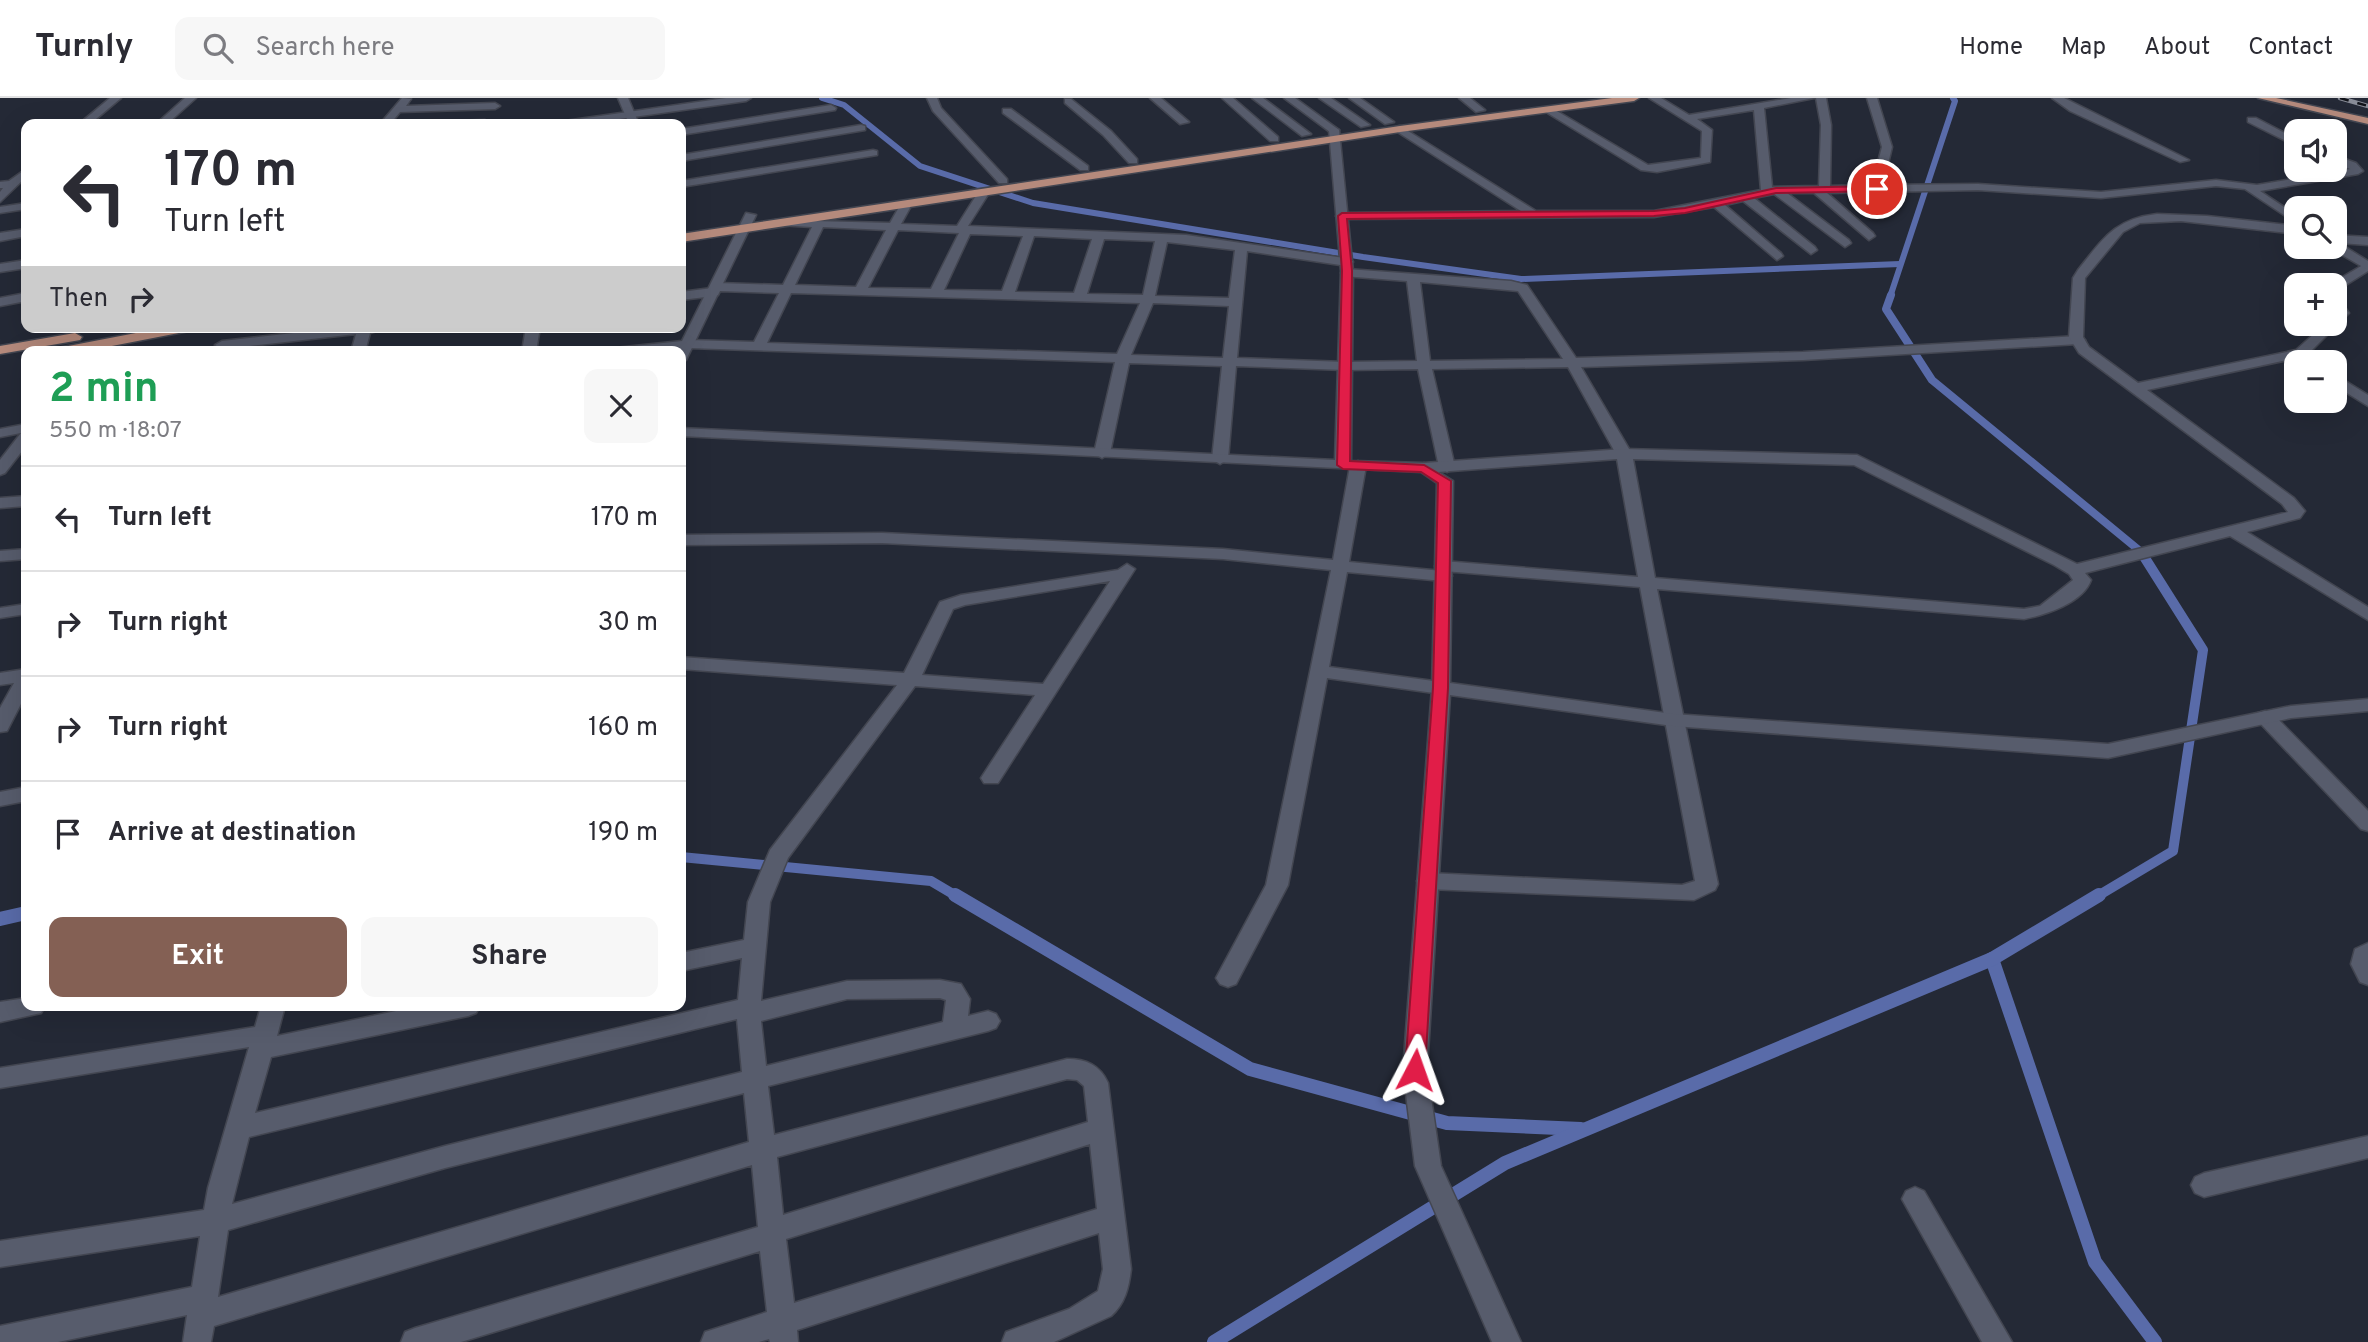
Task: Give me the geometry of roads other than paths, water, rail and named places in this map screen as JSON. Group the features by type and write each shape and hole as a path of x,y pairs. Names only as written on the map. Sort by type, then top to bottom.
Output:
{"main road":[{"path":"686,237 749,220 775,222 906,204 1084,168 1306,134 1400,129 1572,98"},
{"path":"686,226 749,220 966,186 1017,188 1335,134 1365,125 1549,102 1634,98"},
{"path":"2263,98 2368,119"},
{"path":"2288,98 2368,119"},
{"path":"26,346 94,333"},
{"path":"89,346 158,333"},
{"path":"0,351 21,347"},
{"path":"0,363 21,359"}],"street":[{"path":"90,119 116,98 126,98"},
{"path":"166,119 191,98"},
{"path":"390,119 407,98"},
{"path":"623,98 632,119 746,98"},
{"path":"932,98 992,187 963,230 936,293"},
{"path":"1155,98 1184,122"},
{"path":"1227,98 1274,139"},
{"path":"1257,98 1306,134"},
{"path":"1228,978 1276,886 1340,566 1351,465 1345,366 1347,267 1335,134 1289,98"},
{"path":"1324,98 1365,125"},
{"path":"1354,98 1389,122"},
{"path":"1464,98 1480,110"},
{"path":"1549,102 1641,166 1651,169 1706,160 1709,133 1654,98"},
{"path":"1687,118 1809,98"},
{"path":"1820,190 1826,125 1821,98"},
{"path":"1872,98 1887,147 1882,189"},
{"path":"2057,98 2074,109 2184,160"},
{"path":"1068,101 1107,133 1133,161"},
{"path":"398,109 497,102"},
{"path":"488,119 497,102"},
{"path":"1759,106 1772,191 1845,243"},
{"path":"686,131 831,108"},
{"path":"1007,111 1084,168"},
{"path":"2252,120 2284,137"},
{"path":"686,157 861,128"},
{"path":"1400,129 1534,215"},
{"path":"686,183 873,153"},
{"path":"1342,216 1654,214 1772,191 1978,187 2101,195 2216,183 2253,187 2363,170"},
{"path":"0,199 13,183"},
{"path":"2253,187 2250,189 2253,193 2284,212"},
{"path":"1820,190 1869,236"},
{"path":"1745,197 1811,250"},
{"path":"1716,203 1777,256"},
{"path":"860,291 906,204"},
{"path":"0,210 21,207"},
{"path":"2075,570 2162,550 2297,512 2288,500 2084,350 2078,340 2079,278 2125,225 2132,221 2168,217 2284,229"},
{"path":"686,349 749,220"},
{"path":"775,222 1162,238 1241,246 1413,278 1523,288 1573,364 1624,454 1673,720 1707,884 1682,893 1428,881"},
{"path":"759,346 819,224"},
{"path":"1007,295 1030,232"},
{"path":"0,237 21,234"},
{"path":"1079,298 1098,235"},
{"path":"1102,453 1123,357 1147,300 1162,238"},
{"path":"2347,242 2368,241"},
{"path":"1220,459 1241,246"},
{"path":"2347,251 2368,266 2347,279"},
{"path":"0,268 21,265"},
{"path":"1413,278 1424,365 1447,467"},
{"path":"686,295 715,289 788,289 1235,303"},
{"path":"0,302 21,298"},
{"path":"234,346 329,333"},
{"path":"2304,350 2319,336"},
{"path":"670,346 759,346 1345,366 1573,364 1953,351 2078,340"},
{"path":"2135,388 2284,357"},
{"path":"2347,387 2368,402"},
{"path":"0,433 21,429"},
{"path":"686,432 1424,468 1624,454 1857,460 2075,570 2082,580 2080,586 2045,610 2024,614 1647,583 1340,566 1223,554 882,538 686,540"},
{"path":"0,470 21,443"},
{"path":"1424,468 1445,481 1441,688 1415,1070 1428,1166 1507,1342"},
{"path":"0,503 21,501"},
{"path":"2234,531 2368,615"},
{"path":"990,778 1140,550"},
{"path":"0,556 21,554"},
{"path":"783,1331 754,1079 749,1011 760,895 778,855 910,680 941,611 952,603 1124,574"},
{"path":"0,613 21,610"},
{"path":"686,663 1048,690"},
{"path":"1319,671 1673,720 2108,751 2210,727 2291,712 2368,705"},
{"path":"0,678 21,676"},
{"path":"0,726 21,686"},
{"path":"2266,717 2368,824"},
{"path":"0,799 21,795"},
{"path":"686,961 754,947"},
{"path":"2368,952 2363,955 2362,964 2368,976"},
{"path":"238,1128 847,989 953,991 958,999 954,1030"},
{"path":"0,1012 21,1008"},
{"path":"201,1319 221,1188 271,1011"},
{"path":"0,1078 262,1042 439,1011"},
{"path":"0,1254 216,1221 445,1157 988,1021"},
{"path":"0,1340 201,1319 762,1150 1067,1069 1080,1069 1090,1074 1096,1083 1117,1269 1115,1286 1108,1301 1095,1311 1016,1342"},
{"path":"415,1342 1101,1129"},
{"path":"2204,1185 2368,1147"},
{"path":"1915,1199 1998,1342"},
{"path":"715,1342 783,1331 1111,1217"}],"waterway":[{"path":"822,98 844,105 920,166 1033,203 1363,257 1521,279 1900,264"},
{"path":"1890,297 1955,101 1953,98"},
{"path":"1891,295 1886,309 1932,380 2144,557"},
{"path":"2096,897 2173,851 2203,650 2143,555"},
{"path":"686,857 931,881 958,897"},
{"path":"955,895 1250,1069 1447,1123 1581,1129"},
{"path":"1992,959 2099,895"},
{"path":"0,919 21,914"},
{"path":"1214,1342 1505,1163 1992,959"},
{"path":"1992,959 2095,1262 2155,1342"}],"railway":[{"path":"2340,98 2368,106"}]}
